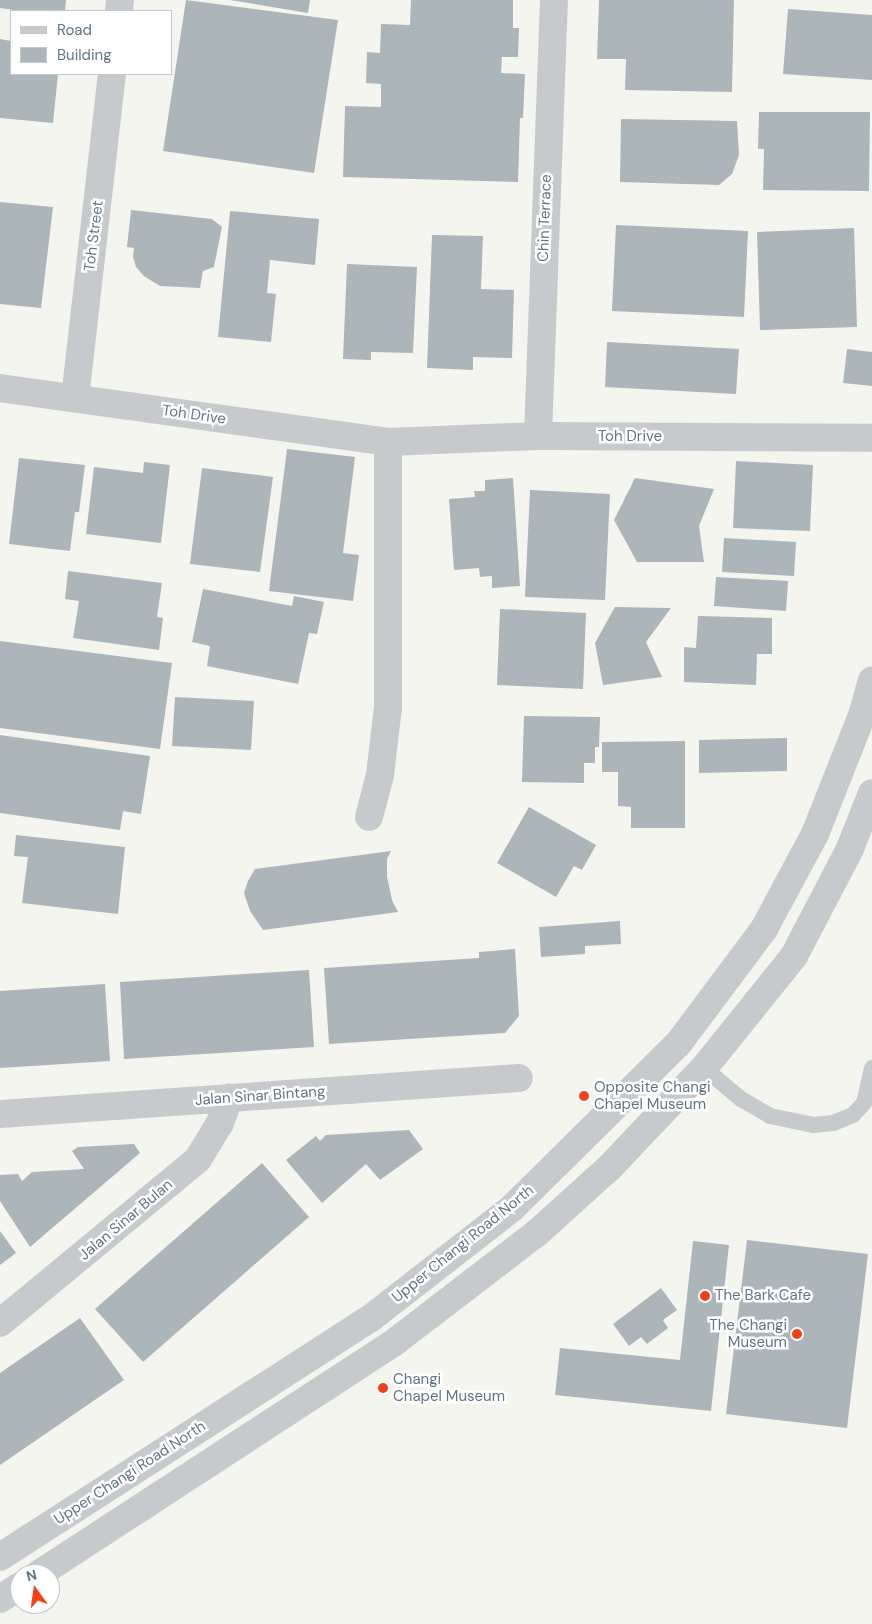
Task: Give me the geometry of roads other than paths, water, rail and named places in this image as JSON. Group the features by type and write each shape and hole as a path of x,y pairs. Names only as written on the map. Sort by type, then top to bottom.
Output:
{"street":[{"name":"Chin Terrace","path":"538,436 554,0"},
{"name":"Toh Street","path":"75,398 112,75"},
{"name":"Toh Drive","path":"0,388 388,442 538,436 872,438"},
{"path":"369,817 380,775 388,707 388,442"},
{"name":"Upper Changi Road North","path":"0,1557 371,1318 511,1208 671,1051 764,929 815,834 862,715 872,680"},
{"path":"54,1564 396,1341 537,1233 609,1168 704,1068 794,956 849,851 870,803"},
{"name":"Jalan Sinar Bintang","path":"0,1114 519,1078"},
{"name":"Jalan Sinar Bulan","path":"0,1323 198,1159 220,1123 229,1098"}],"lane":[{"path":"704,1068 741,1099 770,1116 814,1125 833,1123 853,1115 864,1103 872,1068"}],"place":[{"name":"Opposite Changi Chapel Museum","path":"584,1096"},
{"name":"The Bark Cafe","path":"705,1296"},
{"name":"The Changi Museum","path":"797,1334"},
{"name":"Changi Chapel Museum","path":"383,1388"}]}
